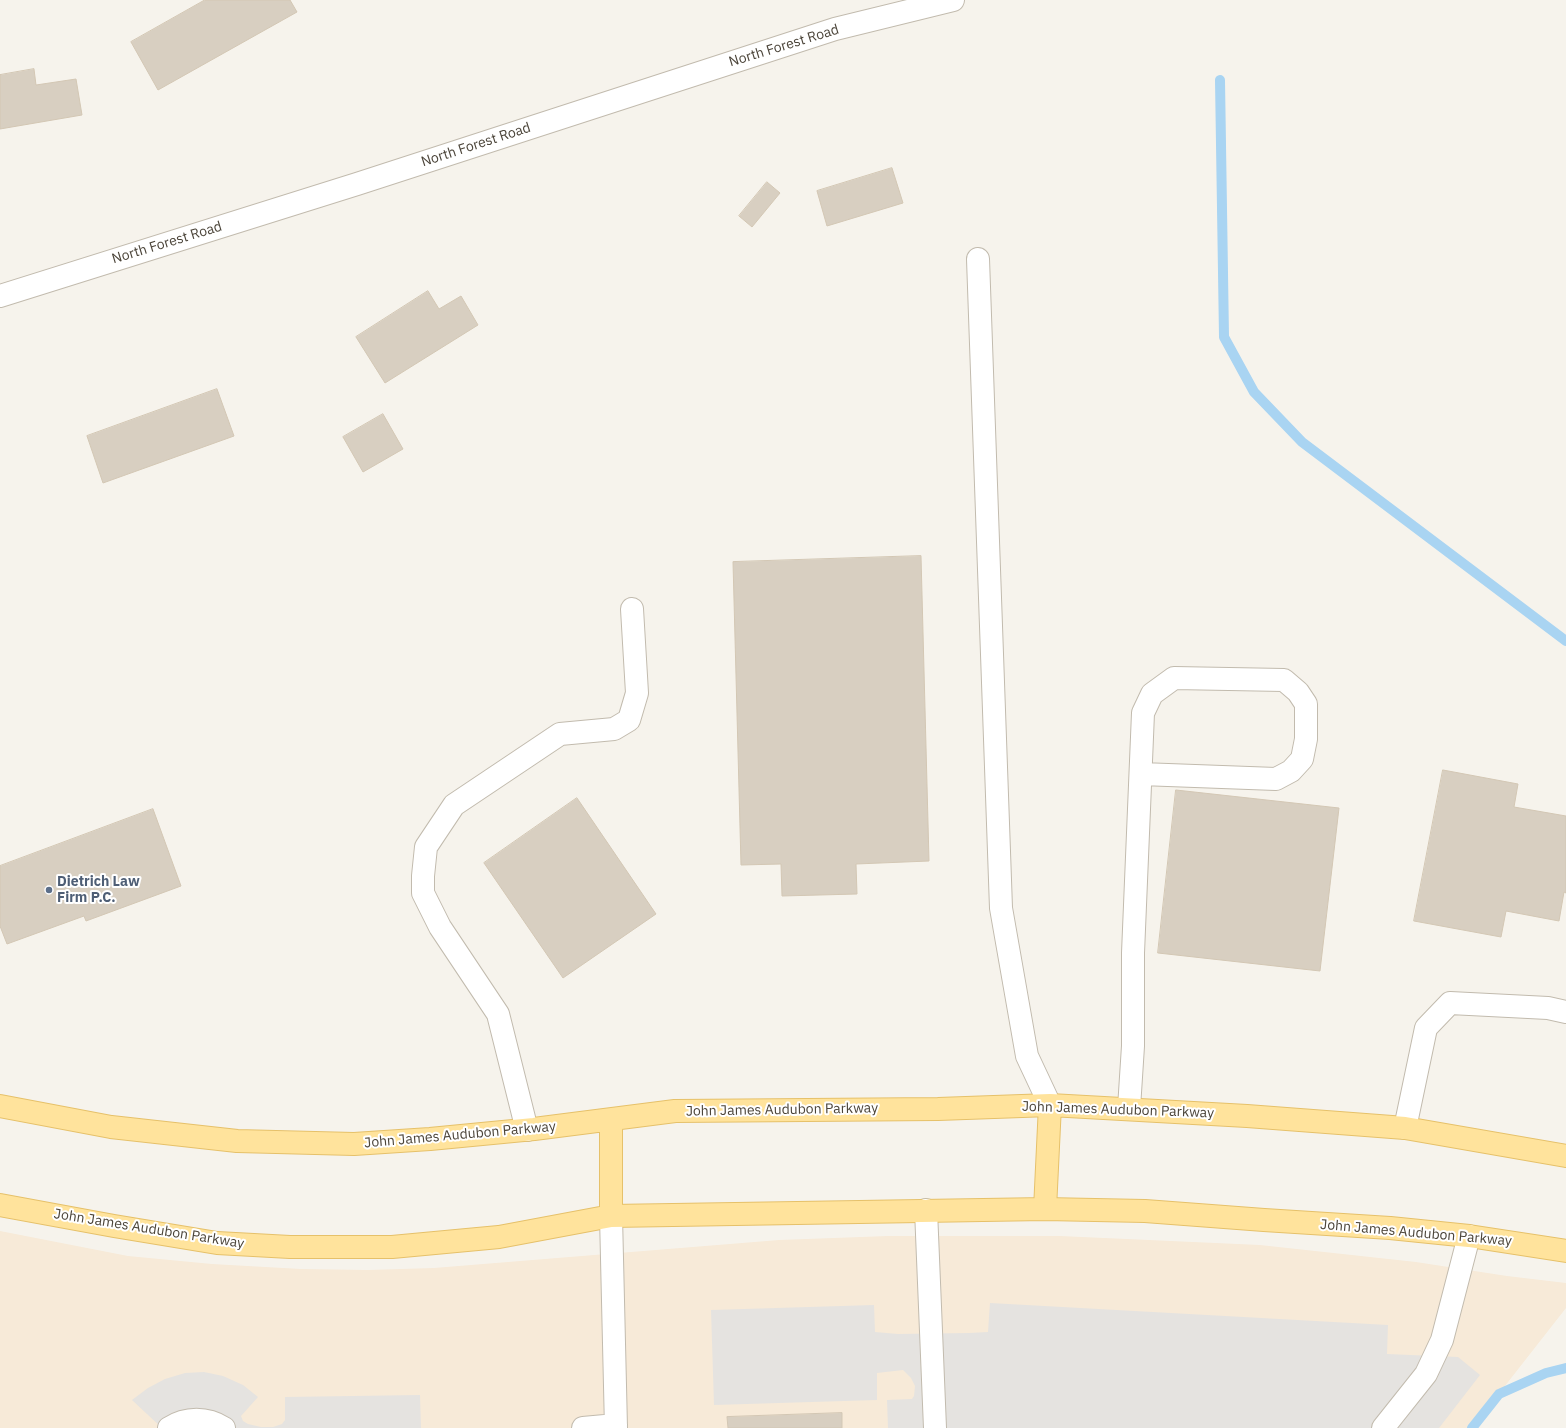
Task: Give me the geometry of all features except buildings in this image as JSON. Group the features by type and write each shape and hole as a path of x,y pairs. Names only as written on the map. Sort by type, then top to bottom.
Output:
{"main road":[{"name":"John James Audubon Parkway","path":"0,1106 111,1127 236,1141 354,1144 527,1130 675,1111 938,1109 1050,1105 1129,1108 1405,1128 1566,1156"},
{"path":"1045,1209 1050,1105"},
{"path":"611,1120 611,1216"},
{"name":"John James Audubon Parkway","path":"0,1205 216,1243 290,1247 392,1247 492,1237 611,1216 1045,1209 1145,1211 1390,1228 1469,1236 1566,1250"}],"street":[{"name":"North Forest Road","path":"0,296 357,184 835,29 953,0"},
{"path":"978,258 1001,908 1027,1056 1050,1105"},
{"path":"527,1130 498,1014 440,927 423,893 426,847 454,805 560,734 614,729 629,720 637,693 632,609"},
{"path":"1129,1108 1132,1046 1133,953 1143,713 1152,694 1174,678 1284,680 1298,692 1306,704 1306,739 1302,759 1291,771 1276,779 1141,774"},
{"path":"1405,1128 1426,1028 1450,1003 1548,1008 1566,1012"},
{"path":"926,1210 935,1428"},
{"path":"582,1428 616,1426 611,1216"},
{"path":"1383,1428 1426,1374 1442,1340 1469,1236"},
{"path":"169,1428 176,1424 196,1419 215,1423 224,1428"}],"shaded area":[{"path":"0,1231 128,1256 212,1264 301,1269 368,1270 434,1268 779,1240 888,1236 1060,1236 1260,1245 1416,1262 1507,1276 1566,1283 1566,1308 1472,1428 0,1428"},
{"path":"990,1303 1388,1325 1387,1354 1458,1357 1480,1375 1439,1428 888,1428 887,1400 912,1399 914,1396 915,1386 911,1378 903,1370 877,1373 877,1400 714,1405 711,1310 874,1305 875,1332 898,1334 969,1333 988,1332"},
{"path":"204,1372 223,1376 243,1385 258,1397 241,1416 243,1421 248,1424 261,1427 273,1427 282,1424 285,1420 285,1397 420,1395 421,1428 162,1428 132,1400 148,1388 165,1379 185,1373"}],"waterway":[{"path":"1220,80 1224,337 1254,392 1302,442 1566,641"},
{"path":"1472,1428 1499,1394 1546,1373 1566,1368"}],"place":[{"name":"Dietrich Law Firm P.C.","path":"49,890"}]}
